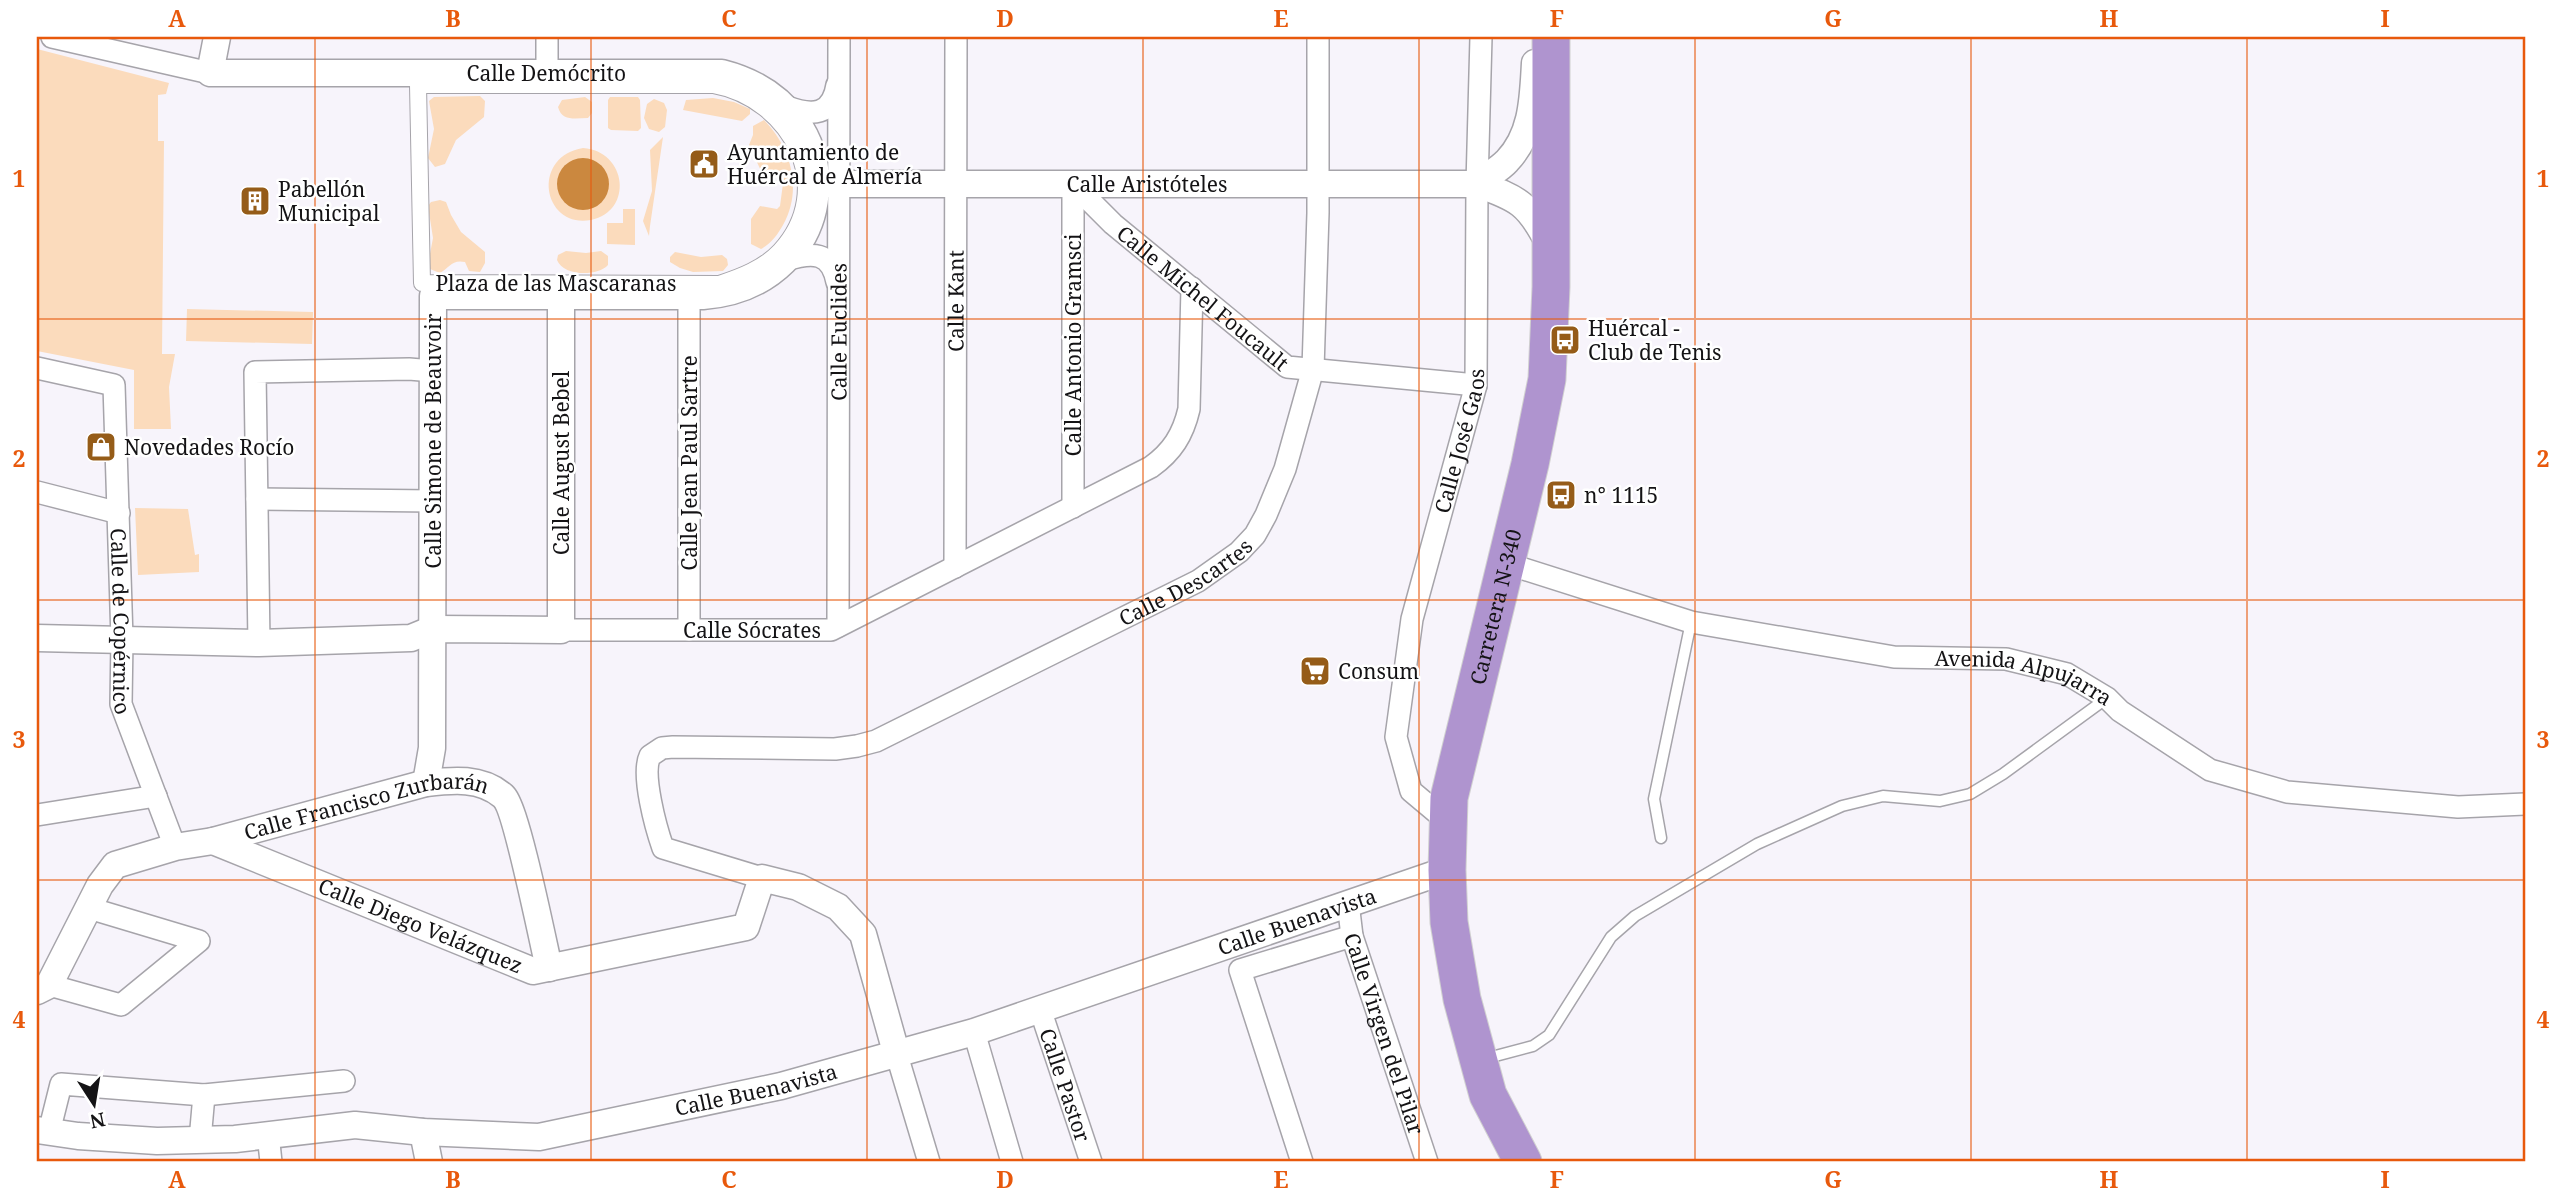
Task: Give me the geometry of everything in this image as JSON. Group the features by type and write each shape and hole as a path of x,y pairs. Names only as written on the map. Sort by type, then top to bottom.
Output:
{"highway":[{"name":"Carretera N-340","path":"1523,1162 1488,1095 1460,986 1449,922 1448,822 1449,798 1530,464 1547,379 1551,248 1551,37"}],"street":[{"path":"52,37 210,73 217,37"},
{"path":"547,37 547,71"},
{"name":"Calle Euclides","path":"838,626 838,288 827,184 839,78 839,37"},
{"name":"Calle Kant","path":"955,567 956,37"},
{"name":"Calle Descartes","path":"762,878 663,848 647,772 650,756 662,748 835,749 876,741 1198,581 1239,552 1255,535 1284,469 1313,369 1318,184 1318,37"},
{"name":"Calle José Gaos","path":"1448,822 1411,791 1396,737 1412,619 1476,385 1481,37"},
{"path":"1477,184 1507,161 1531,117 1539,37"},
{"name":"Calle Demócrito","path":"210,73 722,73 757,85 787,107 807,138 827,184 807,229 786,260"},
{"path":"787,107 802,113 820,111 833,100 839,78"},
{"name":"Plaza de las Mascaranas","path":"418,85 713,85 741,93 752,98 782,122 795,143 806,179 805,206 799,222 789,240 771,259 745,275 719,284 422,283 418,85"},
{"name":"Calle Aristóteles","path":"827,184 1477,184 1509,195 1535,217 1551,248"},
{"name":"Calle Michel Foucault","path":"1073,184 1113,224 1287,367 1476,385"},
{"name":"Calle Antonio Gramsci","path":"1073,184 1073,507"},
{"path":"561,296 722,295 740,290 773,272 786,260 802,255 820,256 833,267 838,288"},
{"name":"Calle Sócrates","path":"37,638 259,643 411,638 433,629 831,630 1151,467 1176,444 1189,409 1192,288"},
{"name":"Calle Simone de Beauvoir","path":"426,783 432,748 433,296 561,296"},
{"name":"Calle August Bebel","path":"561,296 561,630"},
{"name":"Calle Jean Paul Sartre","path":"689,296 689,630"},
{"name":"Calle de Copérnico","path":"37,368 114,385 122,639 121,704 175,847"},
{"path":"259,643 255,372 409,369 433,372"},
{"path":"37,492 119,513"},
{"path":"257,499 433,501"},
{"name":"Avenida Alpujarra","path":"1505,563 1691,622 1894,657 2006,659 2067,674 2107,698 2120,711 2210,770 2287,792 2458,807 2525,804"},
{"name":"Calle Francisco Zurbarán","path":"43,988 100,885 115,865 175,847 213,841 426,783 449,780 471,781 491,788 506,798 515,824 549,968"},
{"path":"37,816 156,796"},
{"name":"Calle Diego Velázquez","path":"213,841 533,971 746,927 762,878"},
{"name":"Calle Buenavista","path":"43,1131 157,1141 235,1139 355,1125 423,1132 539,1137 781,1086 974,1032 1447,870"},
{"path":"762,878 798,887 838,907 863,934 929,1162"},
{"name":"Calle Virgen del Pilar","path":"1348,903 1352,936 1427,1162"},
{"path":"43,988 121,1005 199,942 89,908"},
{"path":"1302,1162 1240,970 1352,936"},
{"name":"Calle Pastor","path":"1040,1009 1091,1162"},
{"path":"974,1032 1012,1162"},
{"path":"43,1131 61,1084 204,1095 344,1081"},
{"path":"200,1140 204,1095"},
{"path":"1504,1127 1534,1162"},
{"path":"423,1132 429,1162"},
{"path":"268,1135 271,1162"}],"lane":[{"path":"1661,838 1654,799 1691,622"},
{"path":"1479,1061 1533,1046 1549,1035 1611,937 1635,916 1757,845 1842,806 1883,796 1940,801 1970,794 2003,774 2107,698"}],"shaded area":[{"path":"37,49 169,83 166,94 158,95 158,141 164,141 162,354 175,354 169,387 171,429 134,429 134,370 37,351"},
{"path":"480,96 485,101 484,117 456,140 445,164 435,167 428,158 434,129 429,101 434,97"},
{"path":"585,97 592,102 592,113 588,118 570,118 560,112 558,107 562,100"},
{"path":"610,97 638,97 641,128 638,131 608,128"},
{"path":"713,98 734,102 750,109 750,114 742,121 683,110 686,100"},
{"path":"654,99 664,103 667,110 665,127 659,132 649,129 644,118 647,104"},
{"path":"764,120 787,156 793,184 789,212 783,225 774,238 761,249 751,244 751,219 760,206 777,209 780,206 784,176 762,173 749,145 753,126"},
{"path":"663,137 649,236 643,221 652,191 650,150"},
{"path":"583,148 598,152 609,159 620,182 614,205 605,214 591,220 575,220 562,214 553,204 549,191 550,177 555,164 566,154","holes":["577,159 589,159 588,209 570,205 558,190"]},
{"path":"583,158 593,160 601,166 607,174 607,194 601,202 593,208 583,210 573,208 565,202 559,194 557,184 559,174 565,166 573,160"},
{"path":"431,202 446,202 461,232 485,252 485,263 480,272 469,271 465,262 461,261 440,273 430,269 428,264 433,238 428,206"},
{"path":"623,209 635,209 635,245 607,244 607,223 623,223"},
{"path":"566,251 601,251 608,256 608,265 596,272 573,272 560,265 557,260 558,255"},
{"path":"675,252 701,257 722,255 727,259 728,265 723,271 693,272 670,262 670,257"},
{"path":"187,309 313,312 312,344 186,341"},
{"path":"135,508 188,509 195,555 199,554 199,572 138,575"}],"place":[{"name":"Ayuntamiento de Huércal de Almería","path":"704,164"},
{"name":"Pabellón Municipal","path":"255,201"},
{"name":"Huércal - Club de Tenis","path":"1565,340"},
{"name":"Novedades Rocío","path":"101,447"},
{"name":"n° 1115","path":"1561,495"},
{"name":"Consum","path":"1315,671"}]}
